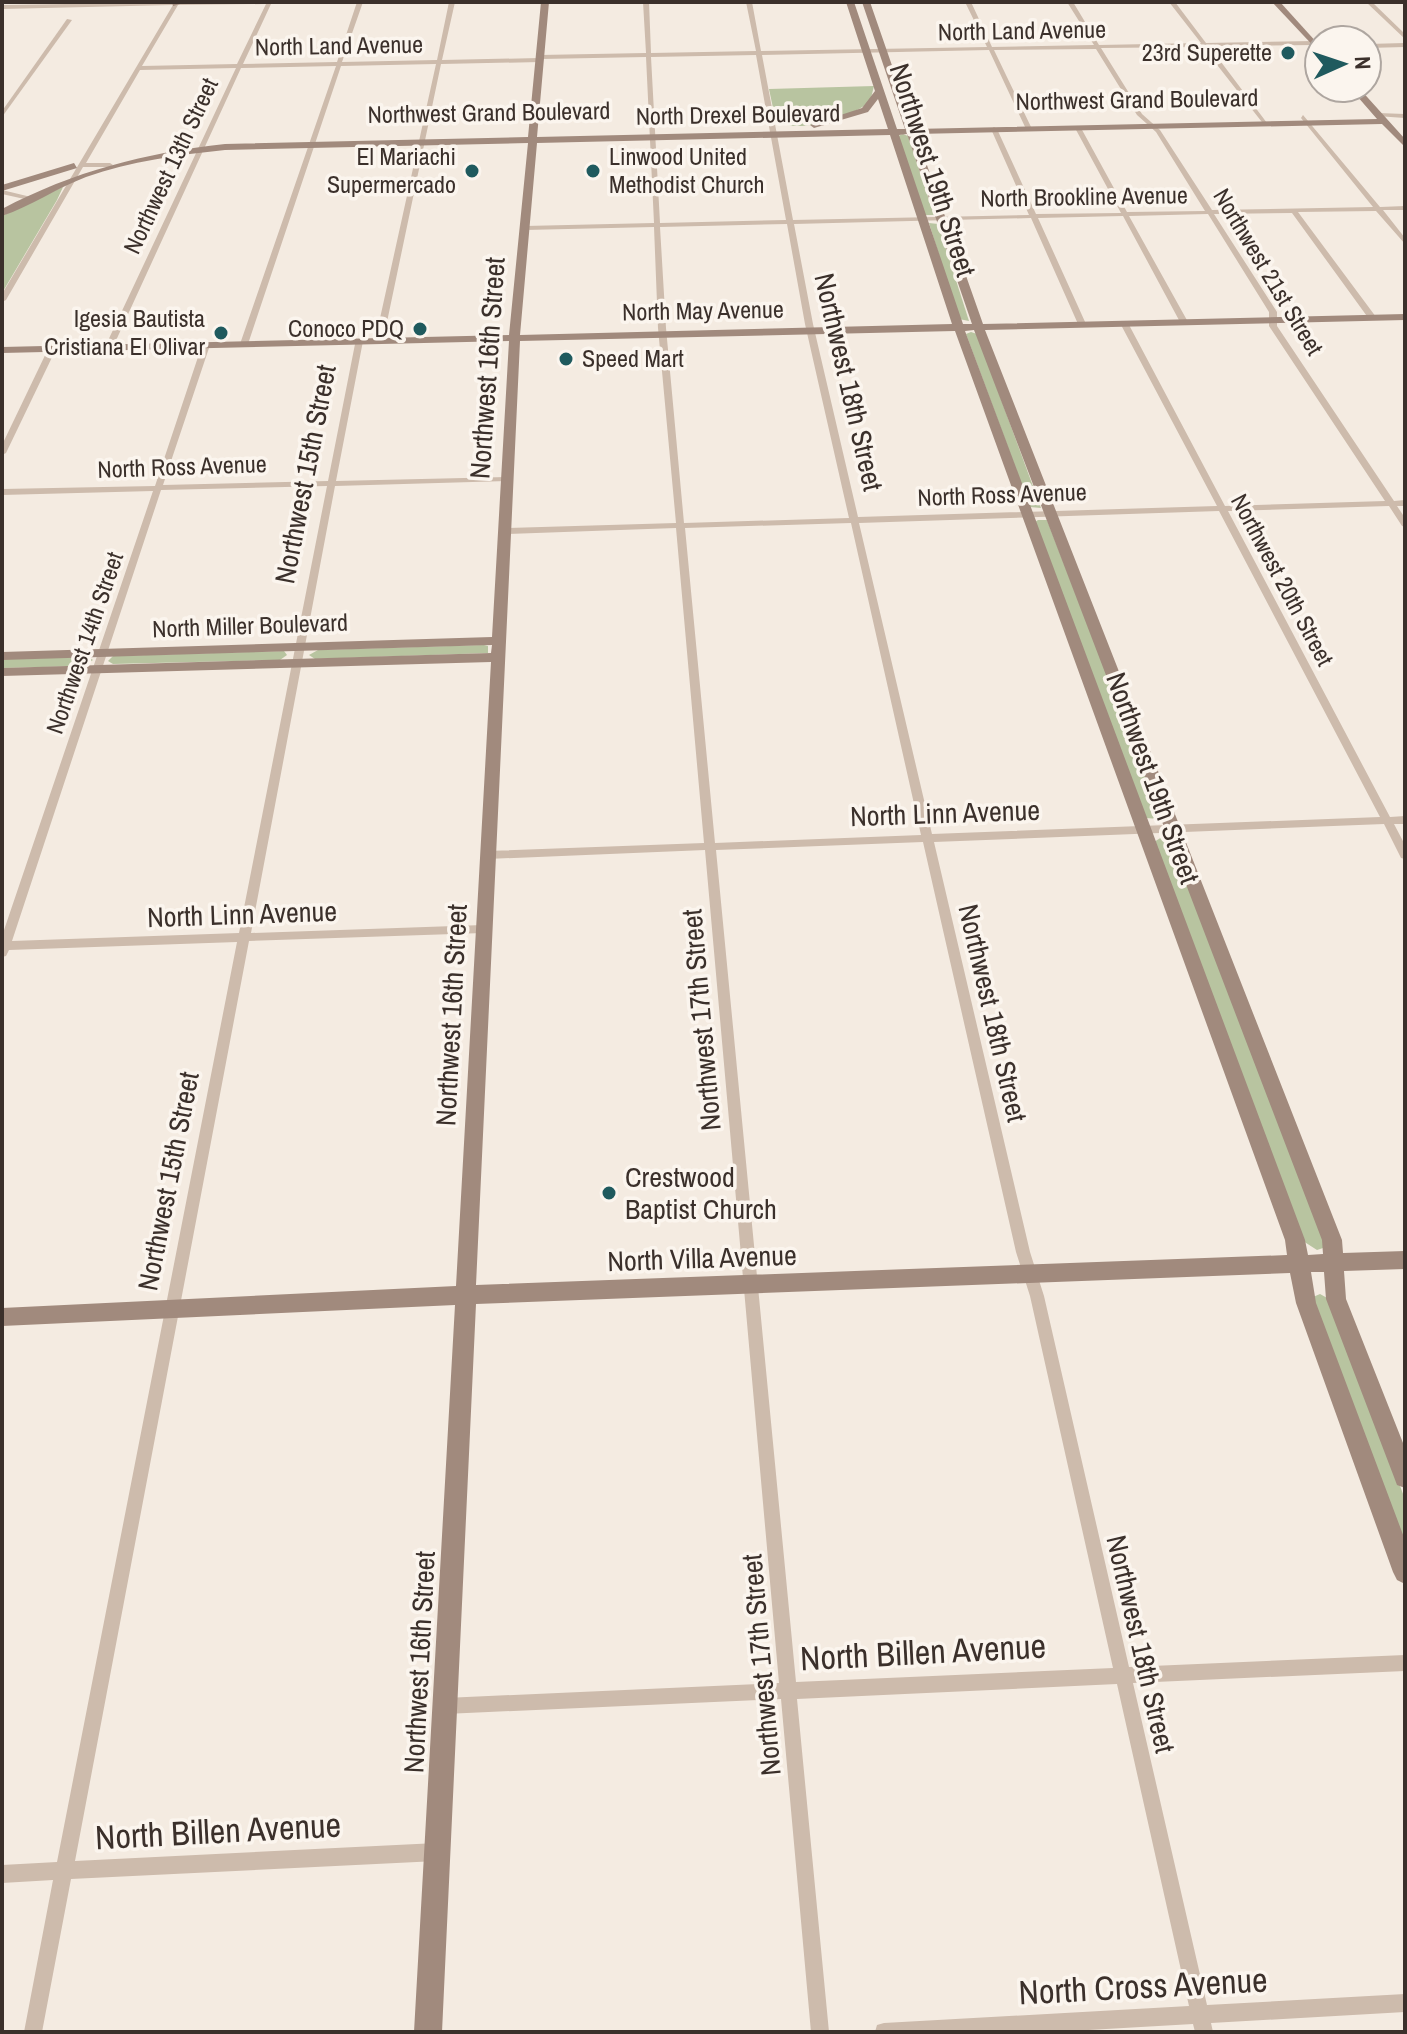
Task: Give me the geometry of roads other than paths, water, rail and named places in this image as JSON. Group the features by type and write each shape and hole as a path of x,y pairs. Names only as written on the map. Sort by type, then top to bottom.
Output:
{"street":[{"name":"Northwest 13th Street","path":"109,347 269,2"},
{"path":"2,7 275,2"},
{"path":"244,344 360,2"},
{"path":"379,341 452,2"},
{"name":"Northwest 16th Street","path":"428,2032 514,337 545,2"},
{"name":"Northwest 17th Street","path":"646,2 663,334 820,2032"},
{"name":"Northwest 18th Street","path":"749,2 811,330 1029,1274 1037,1296 1202,2023"},
{"name":"Northwest 19th Street","path":"850,2 958,327 1295,1240 1306,1303 1405,1572"},
{"name":"Northwest 19th Street","path":"866,2 978,326 1332,1240 1336,1299 1405,1477"},
{"path":"968,2 1028,126"},
{"name":"Northwest 21st Street","path":"1070,2 1210,212 1273,312 1273,326 1405,524"},
{"path":"1172,2 1263,121"},
{"path":"1276,2 1303,32"},
{"path":"1369,2 1405,37"},
{"path":"2,300 176,3"},
{"path":"2,115 69,20"},
{"name":"North Land Avenue","path":"139,68 866,51 1206,45 1303,47"},
{"path":"1383,46 1405,45"},
{"path":"773,131 857,114 875,101 879,92"},
{"path":"1368,104 1405,144"},
{"name":"North Drexel Boulevard","path":"2,213 76,176 110,165 202,146 314,140 891,128 1078,128 1149,123 1405,118"},
{"path":"1306,120 1405,242"},
{"name":"Northwest Grand Boulevard","path":"909,128 1149,123"},
{"path":"799,127 891,128"},
{"path":"1078,128 1184,322"},
{"path":"994,129 1082,324"},
{"path":"2,190 138,151 202,146"},
{"path":"82,165 110,165"},
{"path":"2,190 29,198"},
{"name":"North Brookline Avenue","path":"525,228 1405,208"},
{"path":"1294,211 1372,317"},
{"name":"North May Avenue","path":"2,350 1405,317"},
{"name":"Northwest 20th Street","path":"1124,323 1405,855"},
{"name":"Northwest 15th Street","path":"33,2032 359,341"},
{"name":"Northwest 14th Street","path":"3,948 206,345"},
{"path":"2,453 52,349"},
{"name":"North Ross Avenue","path":"2,492 507,479"},
{"name":"North Ross Avenue","path":"505,531 1405,503"},
{"name":"North Miller Boulevard","path":"2,656 300,647 499,649"},
{"name":"North Miller Boulevard","path":"2,672 297,663 499,649"},
{"name":"North Linn Avenue","path":"487,855 1405,820"},
{"name":"North Linn Avenue","path":"3,948 483,929"},
{"name":"North Villa Avenue","path":"2,1317 465,1295 1405,1260"},
{"name":"North Billen Avenue","path":"445,1706 788,1692 1123,1673 1405,1663"},
{"name":"North Billen Avenue","path":"2,1874 437,1852"},
{"name":"North Cross Avenue","path":"884,2032 1202,2023 1405,2003"}],"place":[{"name":"23rd Superette","path":"1288,53"},
{"name":"El Mariachi Supermercado","path":"472,171"},
{"name":"Linwood United Methodist Church","path":"593,171"},
{"name":"Conoco PDQ","path":"420,329"},
{"name":"Igesia Bautista Cristiana El Olivar","path":"221,333"},
{"name":"Speed Mart","path":"566,359"},
{"name":"Crestwood Baptist Church","path":"609,1193"}]}
